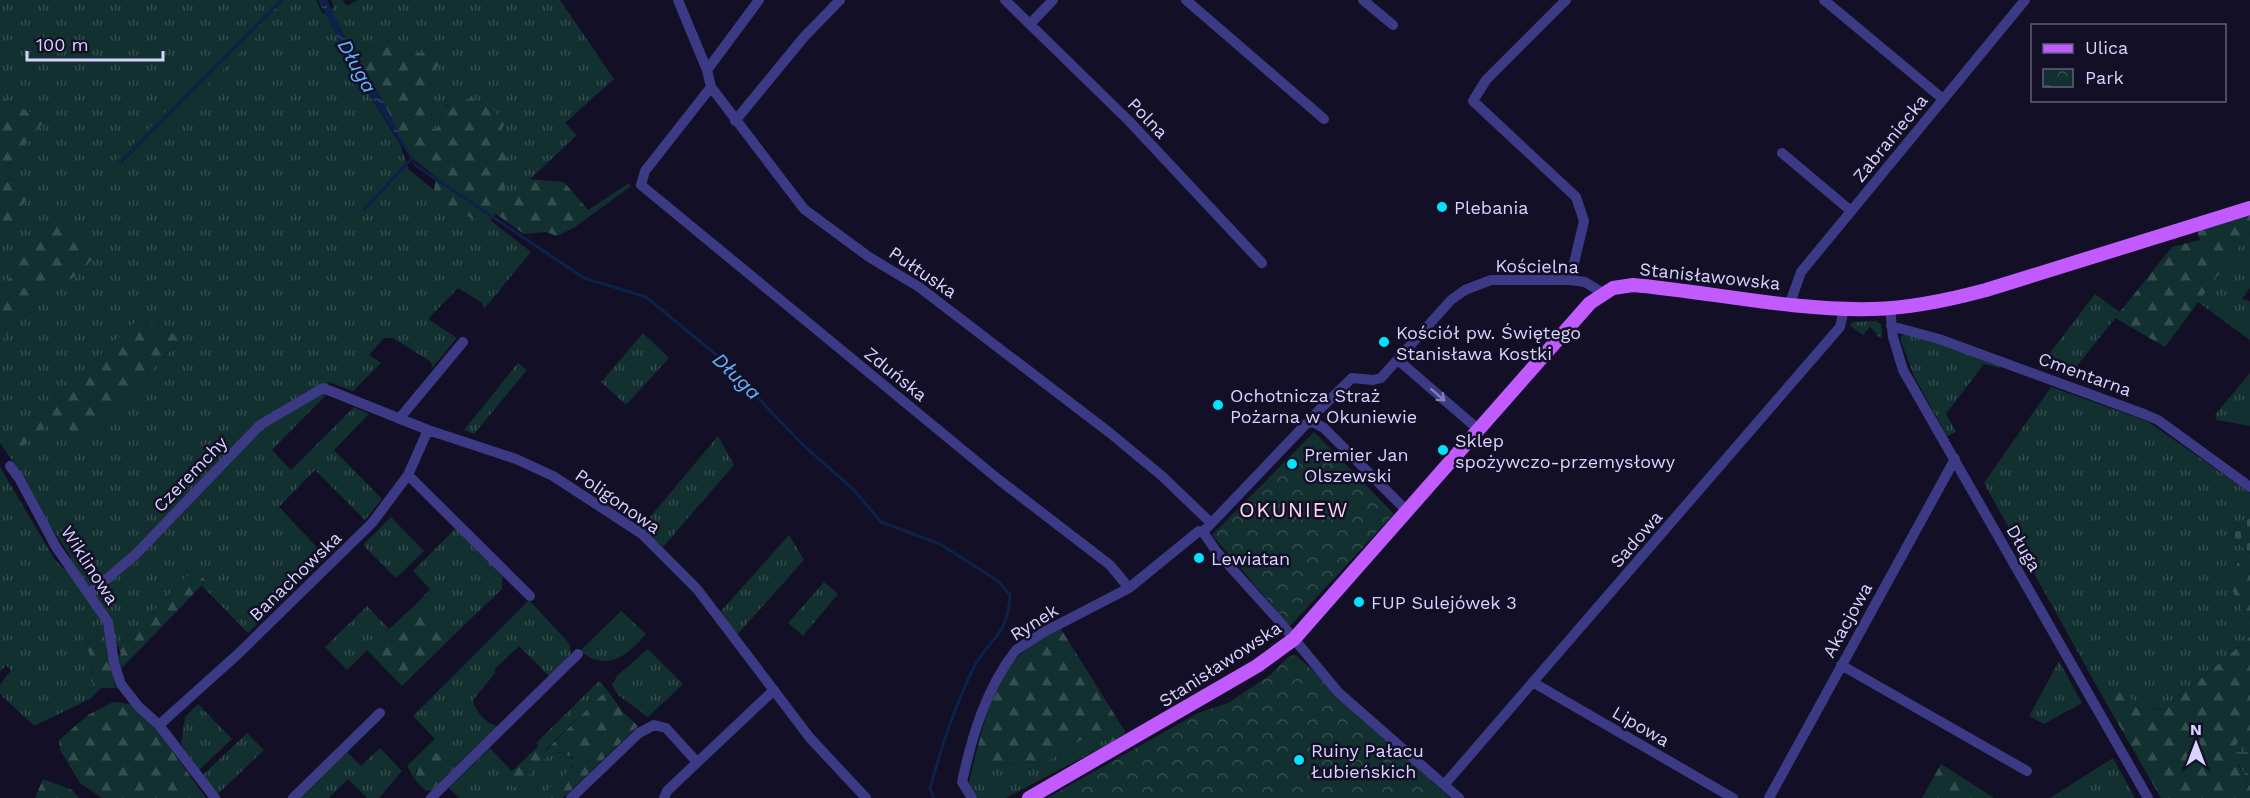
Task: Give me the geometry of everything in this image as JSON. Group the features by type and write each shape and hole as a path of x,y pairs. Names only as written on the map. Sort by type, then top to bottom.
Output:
{"main road":[{"name":"Stanisławowska","path":"1029,798 1257,666 1294,639 1590,303 1604,293 1633,285 1844,309 1890,308 1951,299 1986,290 2250,208"}],"street":[{"name":"Pułtuska","path":"678,0 707,70 711,87 804,209 869,256 919,287 1046,383 1162,476 1211,523"},
{"path":"707,70 759,0"},
{"path":"735,121 804,37 840,0"},
{"name":"Polna","path":"1005,0 1129,121 1262,263"},
{"path":"1030,24 1053,0"},
{"path":"1186,0 1324,119"},
{"path":"1363,0 1393,25"},
{"path":"1566,0 1486,80 1473,101 1576,197 1584,221 1570,280"},
{"path":"1824,0 1943,99"},
{"name":"Zabraniecka","path":"1790,303 1802,272 2025,0"},
{"name":"Zduńska","path":"711,87 645,171 641,185 998,479 1110,566 1129,588"},
{"path":"1782,153 1851,211"},
{"name":"Kościelna","path":"1313,422 1316,413 1352,378 1377,379 1398,360 1451,300 1465,290 1491,280 1570,280 1585,282 1604,293"},
{"name":"Długa","path":"1890,308 1891,326 1903,370 2148,798"},
{"name":"Sadowa","path":"1444,785 1840,327 1844,309"},
{"name":"Cmentarna","path":"1891,326 1939,339 2158,420 2250,487"},
{"path":"399,419 463,342"},
{"path":"1398,360 1479,429"},
{"name":"Poligonowa","path":"323,387 428,430 516,459 553,476 642,534 697,589 810,738 866,798"},
{"name":"Czeremchy","path":"89,594 136,554 260,425 323,387"},
{"path":"1313,422 1324,428 1408,512"},
{"name":"Rynek","path":"972,798 962,782 965,767 983,708 1002,668 1016,650 1044,632 1129,588 1199,531 1203,532 1306,424 1313,422"},
{"name":"Banachowska","path":"159,725 372,523 408,475 428,430"},
{"name":"Akacjowa","path":"1769,798 1955,459"},
{"name":"Wiklinowa","path":"10,466 19,478 56,547 108,622 114,663 121,684 138,706 159,725 215,798"},
{"path":"408,475 530,596"},
{"path":"1203,532 1216,551 1338,692 1458,798"},
{"path":"431,798 578,654"},
{"path":"1841,665 2027,771"},
{"name":"Lipowa","path":"1534,683 1733,798"},
{"path":"664,798 667,791 774,690"},
{"path":"293,798 380,713"},
{"path":"571,798 639,734 651,726 666,728 697,762"}],"green space":[{"path":"0,0 281,0 116,161 123,168 293,0 316,0 323,14 326,13 359,79 400,144 409,170 434,190 438,202 486,225 490,220 531,252 484,309 482,303 458,288 428,319 457,338 432,368 431,362 393,338 384,338 369,355 381,363 353,391 329,382 325,396 272,450 291,470 354,407 369,414 334,450 382,499 365,520 315,470 279,507 326,557 248,633 202,586 206,581 195,569 118,646 107,649 83,637 92,661 91,681 101,688 90,699 34,726 0,694 0,685 11,670 6,665 0,672 0,467 55,560 65,570 71,557 49,524 26,480 0,443 0,341 56,285 71,279 12,262 17,271 0,287 0,239 4,237 33,188 0,174 45,121 0,96","holes":["139,319 183,338 82,441 56,417 3,445"]},
{"path":"281,0 293,0 123,168 118,167 115,162"},
{"path":"331,0 343,0 347,6 358,0 560,0 614,79 565,123 577,135 507,201 495,139 499,134 452,106 445,105 437,128 429,131 433,104 428,90 430,76 441,63 432,51 407,54 392,39 354,55 331,9 334,8"},
{"path":"392,39 407,54 432,51 439,57 441,63 430,76 428,90 433,104 429,130 437,128 443,112 439,111 440,106 452,106 471,98 486,105 498,115 504,125 496,139 507,138 505,193 507,201 528,179 564,182 588,210 629,183 631,186 575,227 557,236 546,232 524,234 496,214 486,225 437,202 434,190 436,177 412,158 354,55"},
{"path":"0,96 45,121 0,174"},
{"path":"0,174 33,188 4,237 0,239"},
{"path":"2250,215 2250,232 2165,347 2115,318 2172,247 2200,240 2197,231"},
{"path":"59,220 102,251 71,279 56,285 0,341 0,287 16,272 11,263"},
{"path":"2250,232 2250,288 2242,299 2250,301 2250,340 2198,302"},
{"path":"2095,294 2120,312 2068,377 2040,366"},
{"path":"139,319 183,338 82,441 56,417 11,456 3,445"},
{"path":"1876,321 1881,324 1882,337 1876,336 1877,334 1870,327 1863,335 1849,325 1853,322"},
{"path":"643,333 669,358 626,405 601,382"},
{"path":"1907,333 2001,365 2000,368 1984,364 1946,414 1956,432 1947,436 1914,376 1901,341 1901,336"},
{"path":"518,363 527,370 474,434 464,430"},
{"path":"2250,373 2250,426 2217,420 2215,415"},
{"path":"2051,387 2147,421 2250,493 2250,513 2230,536 2246,550 2235,565 2242,609 2250,618 2250,637 2164,710 2138,707 2132,700 2113,694 2105,701 1984,483"},
{"path":"1314,432 1394,514 1290,626 1212,535"},
{"path":"718,436 734,465 663,547 640,529"},
{"path":"2250,513 2250,553 2230,536"},
{"path":"391,517 424,551 396,578 363,545"},
{"path":"457,527 502,575 502,589 453,636 419,601 430,589 413,571"},
{"path":"789,535 804,560 736,636 720,612"},
{"path":"2246,550 2250,553 2250,618 2237,600 2232,585 2234,569"},
{"path":"195,569 206,581 121,669 117,657 121,654 118,646"},
{"path":"824,582 838,594 803,636 788,623"},
{"path":"529,600 569,643 571,654 549,676 519,646 494,670 496,672 473,700 482,717 498,726 455,767 449,760 416,770 415,780 407,766 435,739 413,716"},
{"path":"419,601 453,636 402,686 367,650"},
{"path":"367,606 389,629 347,670 325,647"},
{"path":"621,611 646,634 639,642 623,655 607,661 590,657 580,651"},
{"path":"93,625 101,625 116,688 101,688 91,681 92,661 83,637"},
{"path":"1061,629 1126,733 1110,743 1094,732 1046,762 973,765 991,701 1006,672 1028,648"},
{"path":"2250,637 2250,740 2243,740 2239,766 2250,786 2250,798 2161,798 2105,701 2113,694 2123,692 2129,695 2136,707 2164,710"},
{"path":"648,649 683,684 648,717 618,695 612,685 617,676"},
{"path":"1296,655 1450,798 1047,798 1198,713 1228,703 1270,675 1289,656"},
{"path":"2059,661 2082,703 2044,724 2029,716"},
{"path":"599,681 607,690 544,751 536,743"},
{"path":"607,690 623,712 638,726 563,798 539,798 573,767 573,757 559,752 548,756 516,787 509,785 505,778 539,745 545,751"},
{"path":"113,702 131,704 153,724 206,798 102,798 80,783 60,750 59,740 88,715"},
{"path":"198,704 232,739 199,770 181,744 185,717"},
{"path":"1094,732 1110,743 1006,798 978,798 968,786 973,765 1046,762"},
{"path":"247,733 264,750 218,794 203,775"},
{"path":"2250,740 2250,786 2233,752 2238,741"},
{"path":"380,748 402,771 379,798 367,798 348,779 329,798 299,798 346,751 361,766"},
{"path":"490,748 512,771 506,778 552,752 568,754 575,762 566,775 539,798 459,798 449,788"},
{"path":"432,752 446,757 455,767 431,791 425,790 415,780 419,762"},
{"path":"2113,758 2135,798 2050,798"},
{"path":"1941,764 1994,798 1922,798"},
{"path":"43,779 72,790 79,798 35,798"}],"water":[{"path":"318,0 327,0 348,44 381,97 417,168 359,79"}],"waterway":[{"path":"121,162 282,0"},
{"path":"364,210 412,158"},
{"name":"Długa","path":"415,165 584,278 646,297 719,357 802,444 854,490 881,522 940,544 998,581 1010,595 1005,622 996,638 978,660 954,715 930,788 934,798"}],"place":[{"name":"Plebania","path":"1442,207"},
{"name":"Kościół pw. Świętego Stanisława Kostki","path":"1384,342"},
{"name":"Ochotnicza Straż Pożarna w Okuniewie","path":"1218,405"},
{"name":"Sklep spożywczo-przemysłowy","path":"1443,450"},
{"name":"Premier Jan Olszewski","path":"1292,464"},
{"name":"Lewiatan","path":"1199,558"},
{"name":"FUP Sulejówek 3","path":"1359,602"},
{"name":"Ruiny Pałacu Łubieńskich","path":"1299,760"}],"district":[{"name":"OKUNIEW","path":"1294,509"}]}
